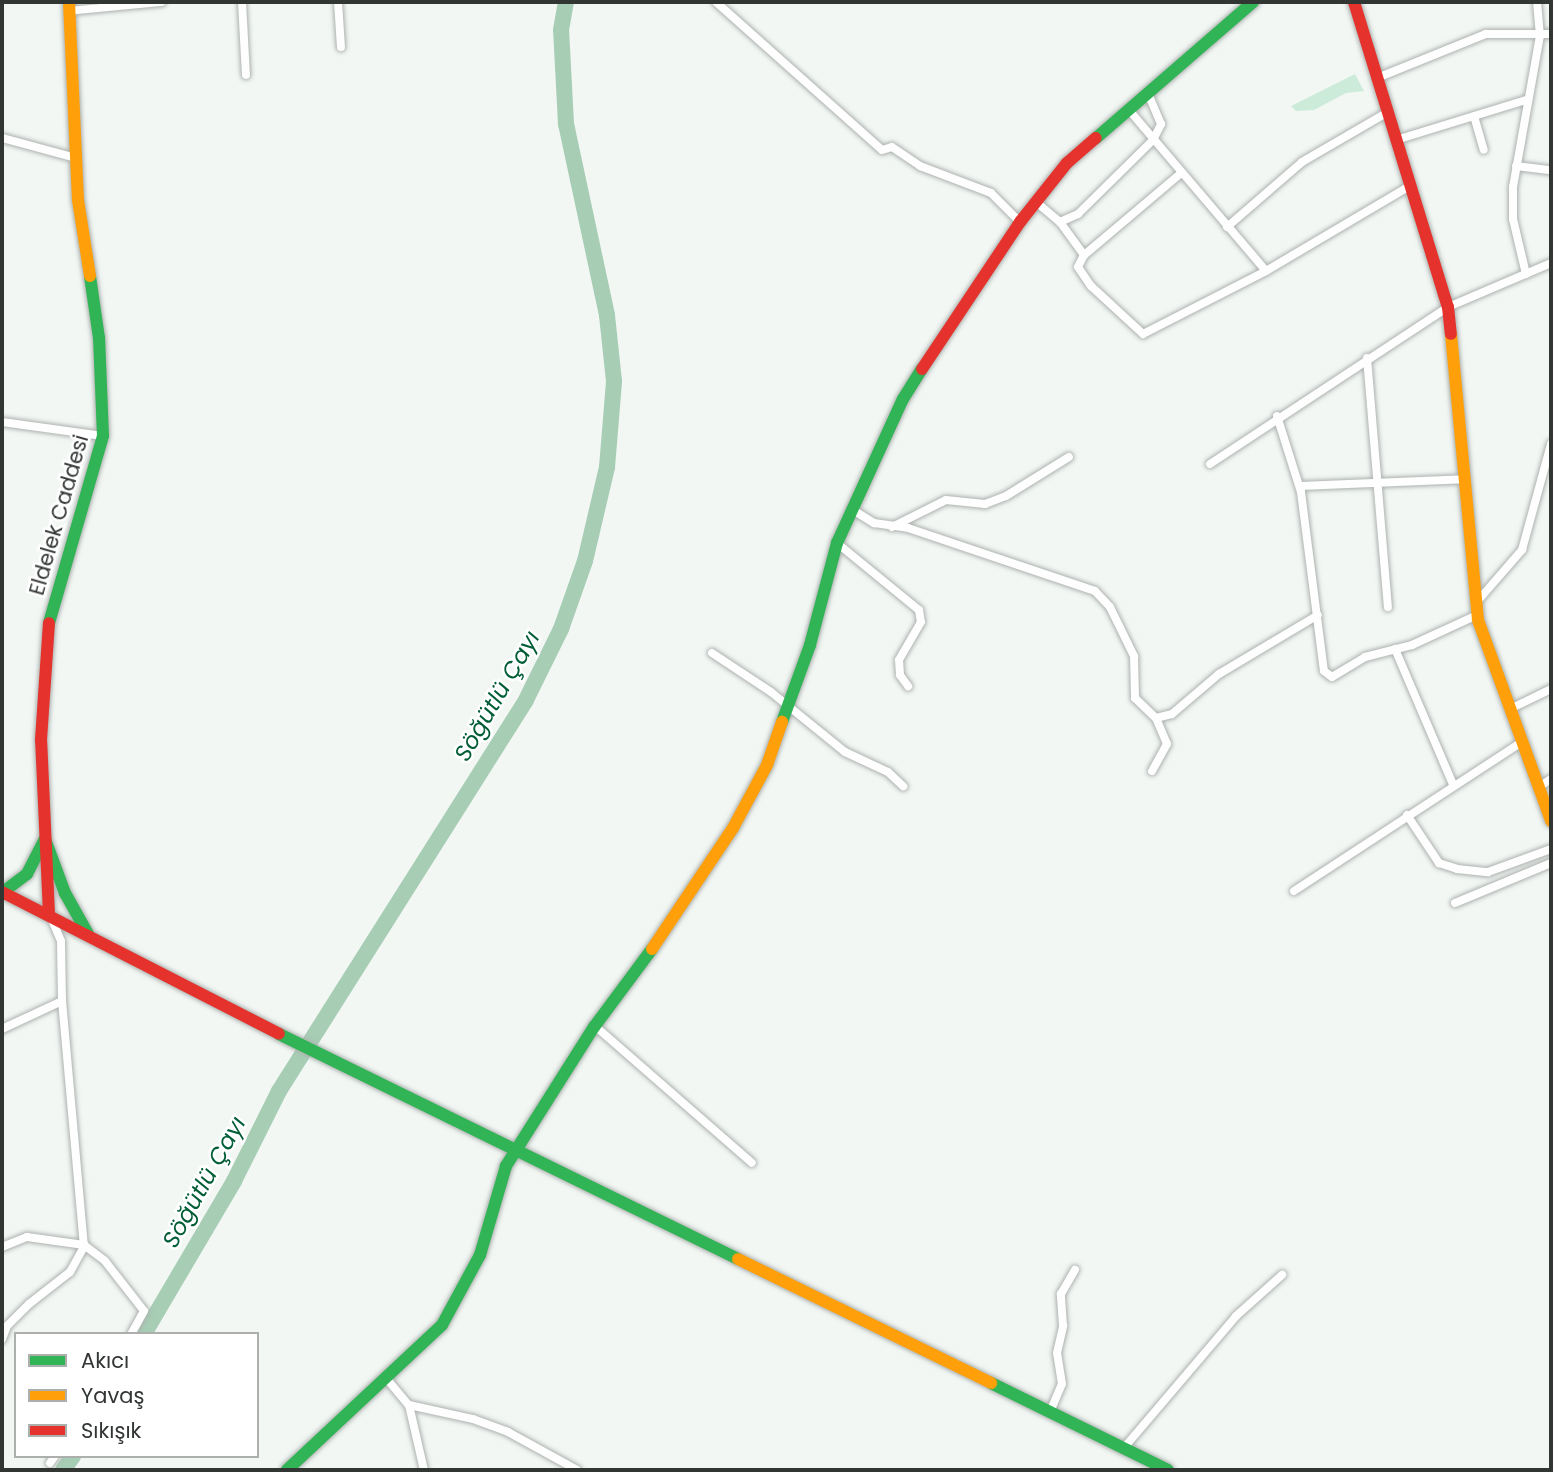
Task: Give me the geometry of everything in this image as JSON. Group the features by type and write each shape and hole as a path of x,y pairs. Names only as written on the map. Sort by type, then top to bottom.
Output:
{"street":[{"path":"68,6 162,2"},
{"path":"242,2 246,75"},
{"path":"338,2 341,47"},
{"path":"716,2 882,150 891,147 920,166 991,193 1020,222"},
{"path":"288,1470 442,1325 470,1280 495,1193 517,1150 595,1026 683,907 733,828 767,765 810,645 837,543 903,399 1020,222 1067,163 1253,2"},
{"path":"1354,2 1448,307 1476,610 1551,821"},
{"path":"1526,274 1513,219 1516,166 1526,100 1540,36 1537,2"},
{"name":"Eldelek Caddesi","path":"49,914 41,740 44,638 103,436 99,338 76,158 68,6"},
{"path":"1377,78 1486,34 1551,34"},
{"path":"1060,222 1078,214 1153,139 1161,124 1148,93"},
{"path":"1396,141 1526,100"},
{"path":"1129,110 1180,174 1266,271"},
{"path":"1227,227 1302,162 1388,112"},
{"path":"1475,116 1485,150"},
{"path":"2,138 76,158"},
{"path":"1516,166 1551,170"},
{"path":"1180,174 1084,255 1078,267 1091,286 1143,334 1266,271 1410,186"},
{"path":"1036,202 1060,222 1084,255"},
{"path":"1210,464 1277,416 1448,307 1551,263"},
{"path":"1367,359 1388,607"},
{"path":"1277,416 1300,486 1318,615 1320,660 1332,677 1353,662 1395,649 1476,610 1522,550 1548,480 1551,444"},
{"path":"2,422 103,436"},
{"path":"892,527 902,519 946,500 976,505 996,500 1069,457"},
{"path":"1300,486 1464,479"},
{"path":"853,510 874,523 1095,591 1110,607 1135,656 1136,698 1156,718 1167,744 1152,771"},
{"path":"837,543 919,610 921,622 898,665 908,686"},
{"path":"1156,718 1172,714 1219,674 1318,615"},
{"path":"1395,649 1453,784"},
{"path":"712,653 787,704 845,752 888,772 902,786"},
{"path":"1510,709 1551,690"},
{"path":"1294,891 1453,784 1522,742"},
{"path":"1539,787 1551,779"},
{"path":"1406,815 1439,863 1457,869 1488,872 1551,849"},
{"path":"45,839 27,874 3,892 276,1032 1168,1470"},
{"path":"45,839 65,893 88,934"},
{"path":"1455,903 1551,863"},
{"path":"2,1339 7,1326 29,1304 70,1272 83,1254 84,1245 62,1001 61,941 49,914"},
{"path":"2,1029 62,1001"},
{"path":"595,1026 752,1163"},
{"path":"2,1247 27,1237 84,1245 105,1261 144,1311 132,1332"},
{"path":"1050,1412 1062,1384 1058,1353 1063,1326 1061,1294 1075,1270"},
{"path":"1123,1448 1237,1316 1282,1275"},
{"path":"386,1378 409,1405 424,1470"},
{"path":"409,1405 473,1419 508,1432 577,1470"}],"green space":[{"path":"1355,74 1364,91 1346,93 1314,110 1296,111 1291,106"}],"waterway":[{"name":"Söğütlü Çayı","path":"145,1332 234,1181 279,1091 526,700 561,629 585,561 607,467 614,381 607,315 566,124 561,30 566,2"},
{"name":"Söğütlü Çayı","path":"63,1470 72,1458"}],"traffic: fast":[{"path":"1096,138 1253,2"},
{"path":"49,623 103,436 99,338 90,276"},
{"path":"782,722 810,645 837,543 903,399 922,369"},
{"path":"3,892 27,874 45,839 65,893 88,934"},
{"path":"287,1470 442,1325 480,1255 506,1166 594,1027 652,949"},
{"path":"279,1034 738,1259"},
{"path":"991,1383 1168,1470"}],"traffic: slow":[{"path":"69,2 78,200 90,276"},
{"path":"1451,334 1478,620 1551,821"},
{"path":"652,949 733,828 767,765 782,722"},
{"path":"738,1259 991,1383"}],"traffic: jam":[{"path":"1354,2 1448,307 1451,334"},
{"path":"922,369 1020,222 1067,163 1096,138"},
{"path":"49,623 41,740 49,914"},
{"path":"2,892 279,1034"}]}
